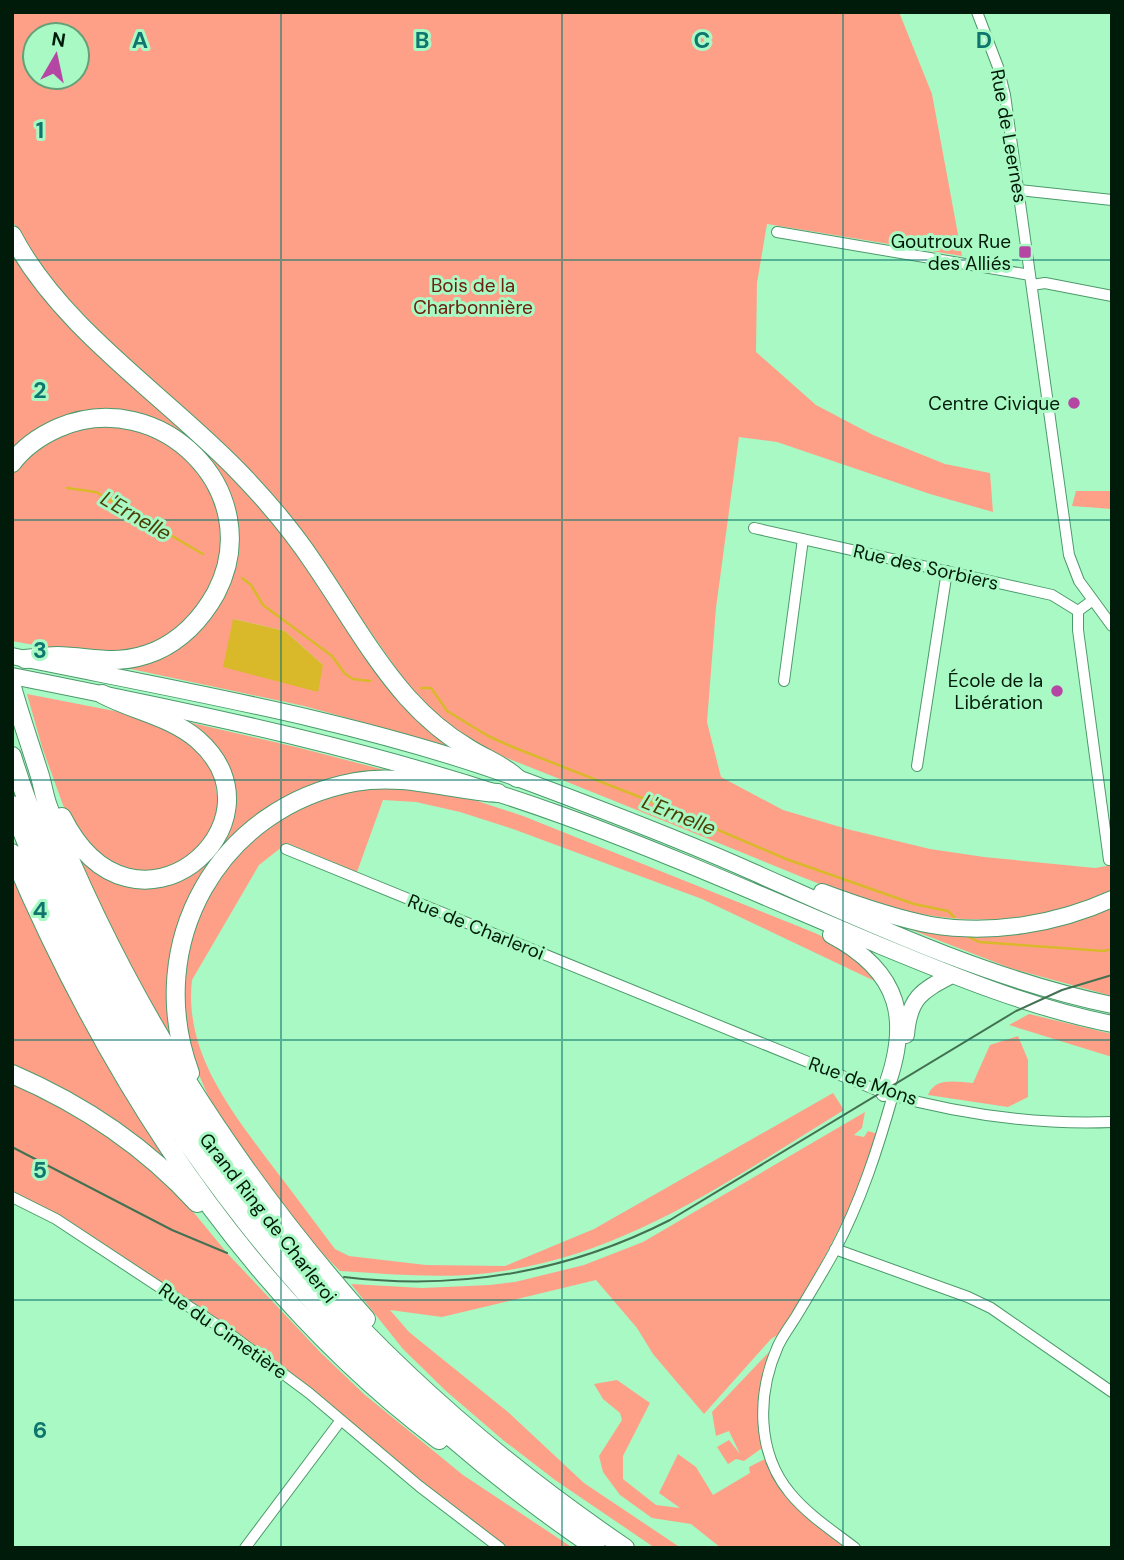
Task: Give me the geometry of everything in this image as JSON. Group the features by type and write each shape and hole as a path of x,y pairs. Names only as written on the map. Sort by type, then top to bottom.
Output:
{"highway":[{"path":"12,235 22,254 66,309 263,498 312,560 379,662 426,717 444,733 505,766 517,778"},
{"path":"12,463 30,444 67,424 110,417 133,420 175,438 207,469 218,489 228,528 225,569 218,587 208,607 180,637 158,650 138,657 114,660 57,656 19,657"},
{"path":"19,657 315,720 517,778 1016,979 1112,1005"},
{"path":"12,676 245,724 364,753 498,793 578,821 1009,997 1112,1024"},
{"path":"13,691 40,774 47,805 91,907 124,975 176,1064 284,1220 389,1345 464,1416 475,1437"},
{"path":"40,774 68,828 84,850 100,866 122,877 161,879 193,865 209,850 219,834 226,794 223,778 212,754 180,726 102,694"},
{"name":"Grand Ring de Charleroi","path":"12,756 43,841 109,984 147,1051 236,1183 335,1303 380,1349 475,1437 563,1505 625,1548"},
{"path":"201,1102 178,1032 175,1003 177,968 187,922 197,899 212,873 236,845 266,819 309,795 356,782 410,780 465,791 498,793"},
{"name":"Grand Ring de Charleroi","path":"12,805 59,920 95,992 142,1073 224,1195 274,1258 368,1360 415,1405 512,1487 596,1548"},
{"path":"12,853 44,926 118,1066 185,1171 262,1272 322,1336 411,1419 474,1466 512,1487"},
{"path":"751,871 774,875 893,915 933,925 1000,928 1074,913 1112,899"},
{"path":"808,916 823,930 866,957 881,973 889,989 899,1026 889,1094"},
{"path":"889,1094 905,1049 907,1015 915,998 952,975"},
{"path":"12,1074 67,1100 122,1134 181,1186 244,1258 262,1272"}],"street":[{"name":"Rue de Leernes","path":"977,12 998,67 1005,95 1069,555 1079,581 1093,600 1108,612 1112,626"},
{"path":"1019,190 1112,200"},
{"path":"777,232 1112,296"},
{"name":"Rue des Sorbiers","path":"754,528 1052,595 1078,611"},
{"path":"784,681 803,539"},
{"path":"918,765 947,572"},
{"path":"1093,600 1078,611 1079,630 1109,860"},
{"name":"Rue de Charleroi","path":"286,849 666,1003"},
{"name":"Rue de Mons","path":"666,1003 889,1094 1022,1121 1112,1122"},
{"path":"855,1548 808,1511 788,1491 769,1451 762,1405 764,1383 779,1344 835,1249 875,1157 889,1094"},
{"name":"Rue du Cimetière","path":"12,1197 56,1219 196,1310 341,1420 419,1486 500,1548"},
{"path":"835,1249 968,1297 991,1308 1112,1392"},
{"path":"245,1548 341,1420"}],"green space":[{"name":"Bois de la Charbonnière","path":"12,12 899,12 932,94 962,256 767,224 757,283 756,352 816,405 873,435 945,464 990,473 993,512 930,494 777,442 739,437 716,608 707,722 721,777 783,810 930,849 1095,868 1112,865 1112,891 1059,909 1006,918 963,919 921,914 879,904 798,876 489,751 455,732 431,711 405,681 298,528 243,465 104,336 36,261 12,220"},
{"path":"12,242 230,468 456,748 304,706 112,665 181,641 232,554 200,452 101,413 12,457","holes":["233,619 285,631 323,665"]},
{"path":"119,424 172,446 185,456 205,481 215,501 220,521 218,563 211,583 201,602 172,632 133,650 88,653 12,641 12,476 32,452 60,434 84,427"},
{"path":"1076,491 1112,491 1112,509 1072,506"},
{"path":"27,694 135,715 162,725 192,743 214,774 219,810 200,851 167,871 124,870 105,861 74,826 63,805"},
{"path":"179,720 404,775 260,817 183,921 180,1057 126,964 70,841 108,875 191,872 231,799"},
{"path":"393,785 471,799 523,816 815,933 844,947 883,985 702,899 460,812 416,802 383,800 357,872 287,843 259,865 192,980 191,1006 203,1055 226,1100 335,1249 349,1256 426,1265 505,1266 594,1229 833,1093 844,1110 718,1188 631,1233 586,1250 539,1264 471,1275 340,1271 319,1250 275,1194 212,1105 190,1054 185,1029 184,964 198,916 225,867 264,828 326,796 361,788"},
{"path":"12,871 184,1180 12,1069"},
{"path":"1112,903 1112,996 1010,968 886,920 946,930"},
{"path":"1029,1014 1112,1034 1112,1057 1009,1025"},
{"path":"1018,1036 1028,1060 1028,1097 1008,1107 928,1095 931,1089 941,1083 973,1083 990,1045"},
{"path":"12,1081 33,1090 124,1143 186,1203 227,1253 321,1353 365,1395 463,1475 573,1548 507,1548 461,1515 213,1317 59,1217 12,1193"},
{"path":"865,1112 862,1128 854,1135 864,1137 868,1131 878,1134 847,1212 822,1262 779,1334 771,1339 704,1414 596,1280 442,1317 390,1310 409,1332 508,1412 584,1483 681,1548 655,1548 555,1480 503,1440 446,1391 403,1349 351,1284 422,1288 490,1285 515,1282 584,1265 643,1242"},
{"path":"770,1351 758,1402 762,1448 744,1461 736,1459 728,1464 717,1447 729,1440 740,1454 729,1431 716,1436 712,1412"},
{"path":"617,1380 650,1403 623,1456 623,1479 656,1505 680,1508 659,1493 678,1454 696,1467 713,1495 750,1473 749,1467 765,1459 790,1497 845,1548 721,1548 691,1524 652,1518 620,1495 603,1472 599,1456 622,1420 620,1413 603,1399 594,1384"}],"shaded area":[{"path":"233,619 285,631 323,665 318,692 223,667"}],"waterway":[{"name":"L'Ernelle","path":"67,488 96,492 203,554"},
{"name":"L'Ernelle","path":"242,578 251,585 263,605 332,656 345,674 353,679 370,681"},
{"name":"L'Ernelle","path":"421,688 431,688 447,711 488,736 515,748 660,805 786,859 914,904 948,911 954,917"},
{"name":"L'Ernelle","path":"969,937 979,942 1104,951 1112,949"}],"tram line":[{"path":"344,1277 429,1281 511,1274 551,1265 631,1238 670,1220 1016,1011 1062,990 1112,975"},
{"path":"12,1147 172,1230 227,1253"}],"place":[{"name":"Goutroux Rue des Alliés","path":"1025,252"},
{"name":"Centre Civique","path":"1074,403"},
{"name":"École de la Libération","path":"1057,691"}]}
